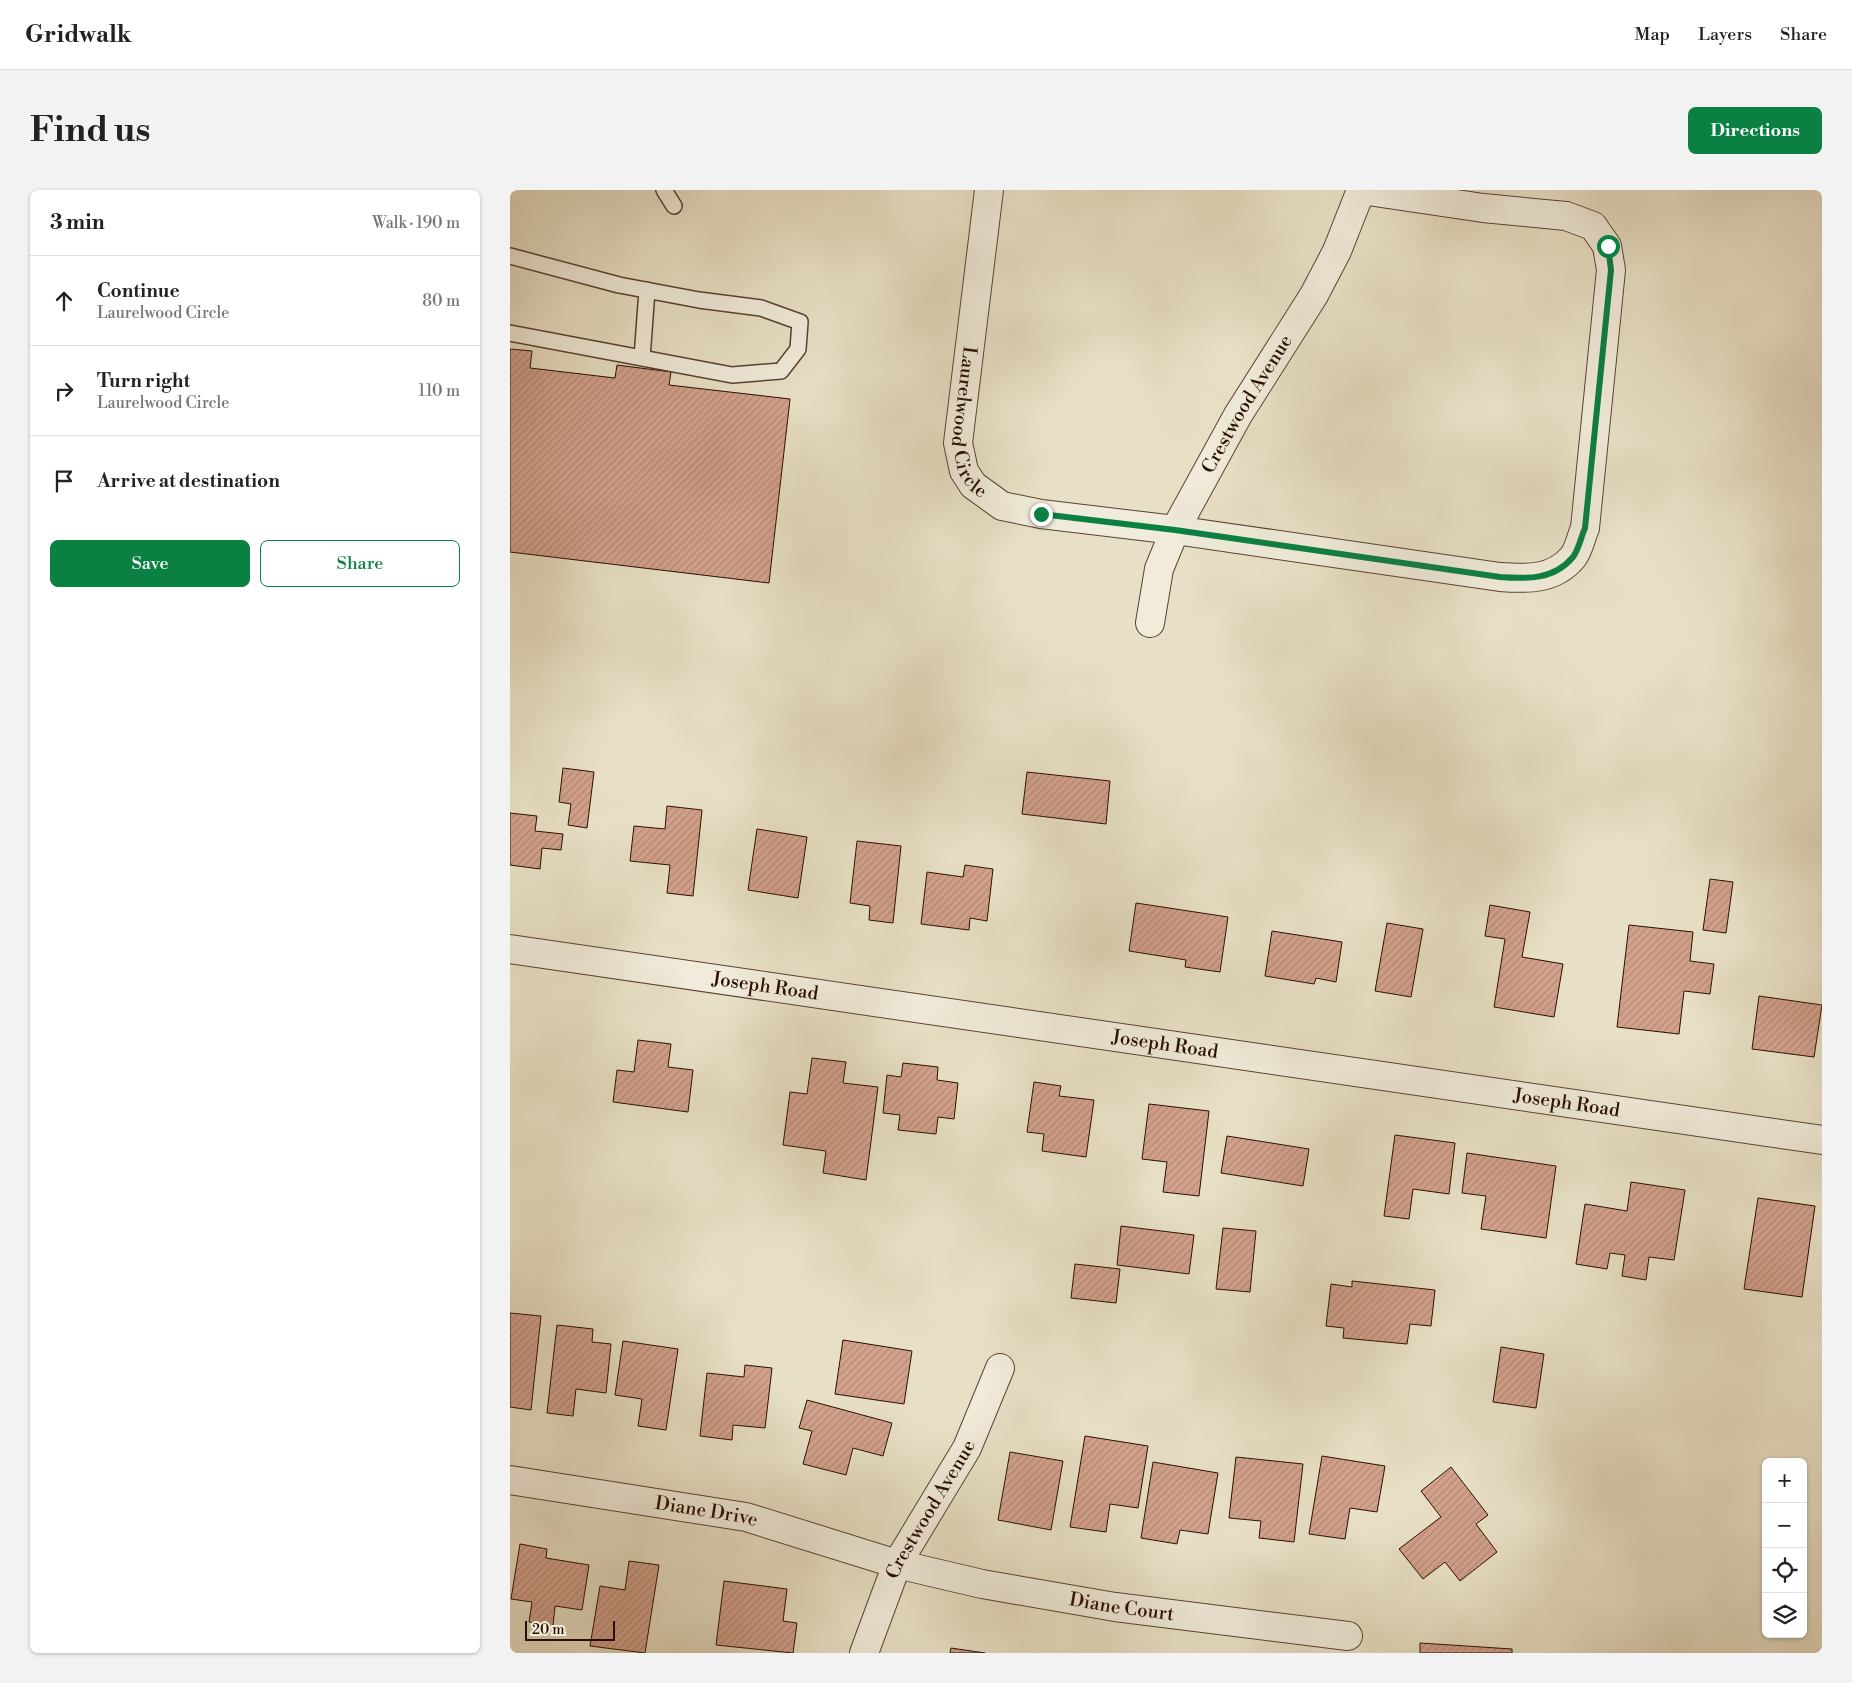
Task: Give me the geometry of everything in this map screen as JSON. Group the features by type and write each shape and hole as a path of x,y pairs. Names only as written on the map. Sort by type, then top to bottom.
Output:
{"street":[{"name":"Laurelwood Circle","path":"989,190 958,443 964,471 973,485 1002,506 1041,514 1175,530 1500,577 1528,579 1546,576 1561,568 1574,556 1585,528 1611,270 1608,246 1593,226 1566,216 1483,208 1361,190"},
{"name":"Crestwood Avenue","path":"1150,622 1159,569 1175,530 1238,415 1314,295 1336,251 1361,190"},
{"name":"Joseph Road","path":"510,949 1822,1140"},
{"name":"Crestwood Avenue","path":"864,1653 897,1564 967,1448 1000,1368"},
{"name":"Diane Drive","path":"510,1480 746,1517 897,1564"},
{"name":"Diane Court","path":"897,1564 982,1584 1115,1607 1348,1636"}],"lane":[{"path":"664,190 674,206"},
{"path":"510,256 647,290 761,308 800,322 798,349 781,371 732,374 510,333"},
{"path":"642,358 647,290"}],"building":[{"path":"510,349 532,351 530,368 615,378 617,365 671,372 669,385 790,399 769,583 510,552"},
{"path":"563,768 594,772 587,828 568,825 571,804 559,802"},
{"path":"1027,772 1110,781 1106,824 1022,814"},
{"path":"667,806 702,810 693,896 667,893 670,865 630,861 634,826 665,829"},
{"path":"510,813 537,816 535,831 563,834 561,850 542,848 540,869 510,865"},
{"path":"757,829 807,837 798,898 748,890"},
{"path":"857,841 901,846 893,923 869,920 870,906 850,903"},
{"path":"965,865 993,869 987,921 970,918 969,930 921,924 927,872 963,877"},
{"path":"1710,879 1733,882 1726,933 1703,930"},
{"path":"1136,903 1228,917 1220,972 1185,967 1186,960 1129,951"},
{"path":"1490,905 1530,912 1522,957 1563,964 1554,1017 1494,1007 1505,939 1485,936"},
{"path":"1387,923 1423,929 1411,997 1375,991"},
{"path":"1629,925 1693,932 1690,961 1714,964 1710,994 1684,991 1679,1034 1617,1027"},
{"path":"1272,931 1342,942 1336,982 1316,978 1314,984 1265,976"},
{"path":"1759,996 1822,1005 1814,1057 1752,1049"},
{"path":"638,1040 671,1044 668,1067 693,1070 688,1112 613,1102 617,1070 634,1072"},
{"path":"812,1058 846,1062 843,1083 878,1087 866,1180 823,1173 826,1151 783,1145 790,1092 807,1094"},
{"path":"903,1063 938,1067 937,1080 958,1083 954,1119 938,1117 936,1134 898,1130 900,1115 883,1113 887,1075 901,1077"},
{"path":"1034,1082 1061,1086 1059,1096 1094,1100 1086,1157 1042,1151 1044,1134 1027,1132"},
{"path":"1149,1104 1209,1111 1199,1196 1163,1192 1167,1162 1142,1159"},
{"path":"1395,1135 1455,1143 1449,1194 1413,1189 1409,1219 1384,1216"},
{"path":"1227,1136 1309,1149 1303,1186 1221,1173"},
{"path":"1467,1153 1556,1166 1546,1238 1481,1229 1486,1196 1462,1193"},
{"path":"1631,1182 1685,1190 1674,1260 1649,1257 1646,1280 1622,1276 1625,1255 1610,1253 1607,1269 1576,1264 1585,1204 1627,1211"},
{"path":"1758,1198 1815,1206 1802,1297 1744,1289"},
{"path":"1121,1226 1194,1235 1189,1274 1117,1265"},
{"path":"1223,1228 1256,1231 1250,1292 1216,1289"},
{"path":"1075,1264 1120,1269 1116,1303 1071,1298"},
{"path":"1352,1281 1435,1290 1431,1326 1410,1324 1407,1344 1343,1338 1344,1328 1326,1326 1331,1284 1352,1287"},
{"path":"510,1313 541,1316 531,1410 510,1407"},
{"path":"557,1325 593,1329 592,1342 611,1344 606,1393 576,1389 573,1416 547,1413"},
{"path":"843,1340 912,1351 904,1404 835,1394"},
{"path":"623,1341 678,1349 666,1430 638,1426 642,1399 615,1395"},
{"path":"1501,1347 1544,1354 1536,1408 1493,1402"},
{"path":"745,1365 772,1368 765,1428 733,1425 732,1440 700,1436 707,1373 744,1377"},
{"path":"807,1400 892,1423 883,1456 853,1448 846,1475 803,1464 812,1431 799,1428"},
{"path":"1085,1436 1148,1446 1138,1508 1110,1504 1106,1532 1070,1527"},
{"path":"1010,1452 1063,1461 1051,1530 998,1520"},
{"path":"1322,1456 1385,1466 1377,1512 1350,1508 1345,1539 1309,1534"},
{"path":"1236,1457 1303,1464 1294,1542 1259,1538 1261,1521 1229,1518"},
{"path":"1153,1462 1218,1473 1208,1534 1180,1530 1177,1544 1141,1538"},
{"path":"1451,1467 1488,1515 1476,1524 1497,1552 1460,1581 1445,1562 1423,1579 1399,1549 1441,1517 1421,1491"},
{"path":"520,1544 547,1549 546,1558 589,1565 582,1610 555,1606 553,1626 529,1622 532,1602 511,1599"},
{"path":"629,1561 659,1565 645,1653 590,1646 600,1586 625,1590"},
{"path":"724,1581 787,1589 783,1621 797,1623 793,1653 716,1645"},
{"path":"1420,1643 1512,1649 1512,1653 1420,1653"},
{"path":"951,1648 985,1653 950,1653"}],"route":[{"path":"1041,514 1175,530 1500,577 1528,579 1546,576 1561,568 1574,556 1585,528 1611,270 1608,246"}]}
